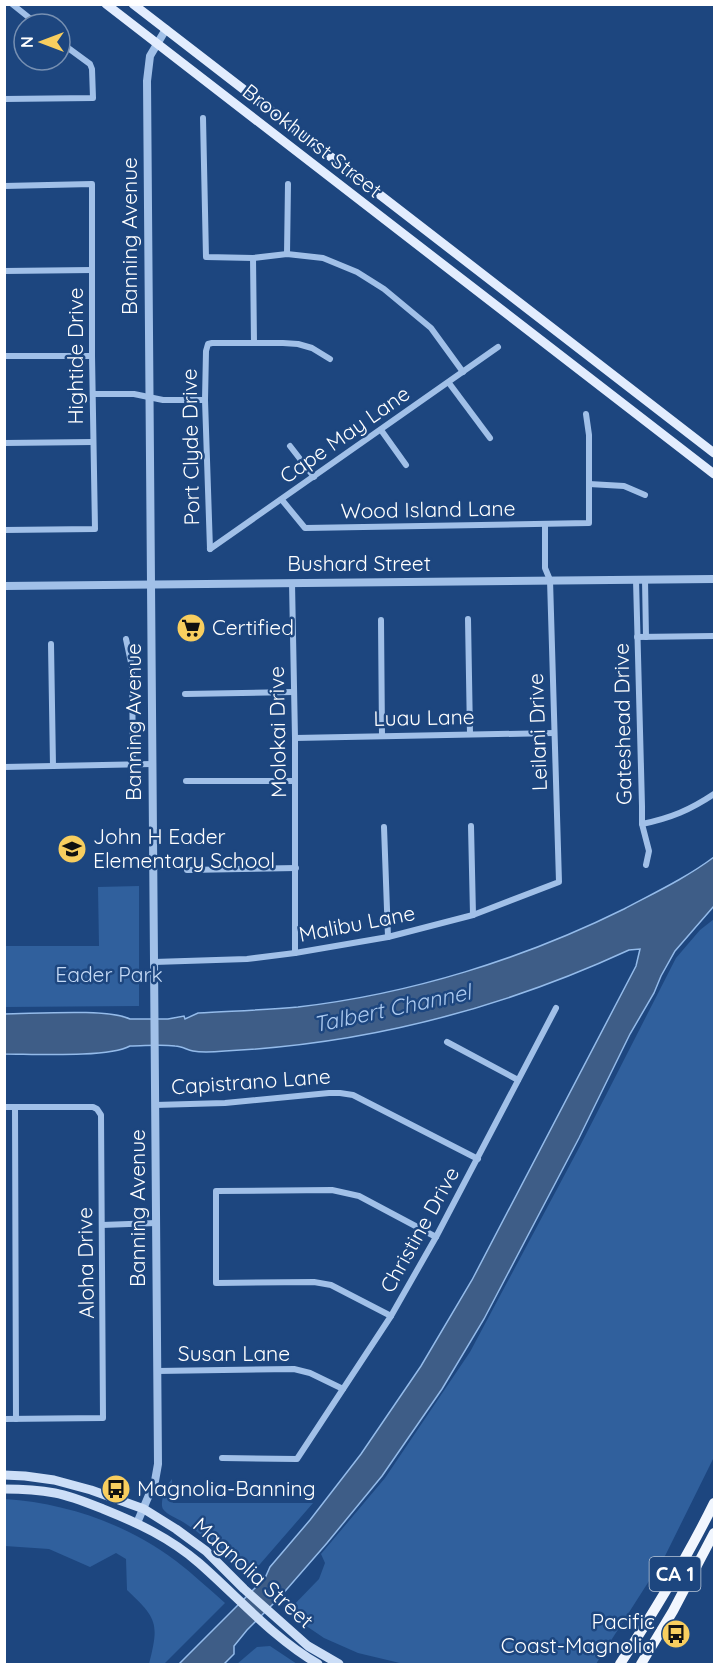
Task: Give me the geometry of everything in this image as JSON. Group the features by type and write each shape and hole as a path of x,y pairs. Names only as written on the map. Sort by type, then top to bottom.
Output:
{"highway":[{"name":"CA 1","path":"620,1665 665,1592 714,1503"},
{"name":"CA 1","path":"641,1665 673,1611 714,1533"}],"main road":[{"name":"Brookhurst Street","path":"106,4 714,474"},
{"name":"Brookhurst Street","path":"133,4 714,453"},
{"path":"497,305 507,292"},
{"name":"Magnolia Street","path":"4,1475 54,1480 91,1490 144,1509 206,1551 308,1646 339,1665"},
{"name":"Magnolia Street","path":"4,1489 56,1493 137,1523 169,1540 198,1562 270,1629 318,1665"}],"street":[{"name":"Banning Avenue","path":"137,1523 155,1481 158,1464 147,81 150,56 166,29"},
{"path":"4,99 93,98 90,64 72,51"},
{"path":"203,118 206,257 253,258 287,254 323,258 357,272 384,289 430,328 463,372"},
{"name":"Hightide Drive","path":"4,186 92,184 95,529 4,530"},
{"path":"287,254 288,184"},
{"path":"253,258 254,344 298,344 312,348 330,359"},
{"path":"4,271 92,270"},
{"name":"Port Clyde Drive","path":"210,549 205,400 206,351 208,344 212,343 254,344"},
{"name":"Cape May Lane","path":"210,549 498,347"},
{"path":"4,356 92,356"},
{"path":"449,383 490,438"},
{"path":"93,394 134,394 163,400 205,400"},
{"path":"586,414 589,435 589,484 624,486 645,495"},
{"path":"381,430 406,465"},
{"path":"4,443 93,442"},
{"path":"290,446 314,477"},
{"name":"Wood Island Lane","path":"282,500 305,528 589,523 589,484"},
{"name":"Leilani Drive","path":"545,525 545,568 550,580 560,882"},
{"name":"Bushard Street","path":"4,586 714,579"},
{"name":"Gateshead Drive","path":"641,580 638,637 642,824 649,851 646,865"},
{"name":"Gateshead Drive","path":"641,580 646,637"},
{"name":"Molokai Drive","path":"292,583 295,953"},
{"path":"468,619 470,734"},
{"path":"381,620 382,736"},
{"path":"638,637 714,636"},
{"name":"Banning Avenue","path":"126,639 132,667 133,765"},
{"path":"51,644 53,766"},
{"path":"185,694 294,692"},
{"name":"Luau Lane","path":"295,738 554,733"},
{"path":"4,767 152,764"},
{"path":"186,782 295,781"},
{"path":"642,824 689,810 714,794"},
{"path":"471,826 473,915"},
{"path":"384,828 388,937"},
{"path":"187,870 296,868"},
{"name":"Malibu Lane","path":"154,962 247,959 388,937 473,915 560,882"},
{"name":"Christine Drive","path":"222,1458 297,1459 391,1316 478,1159 556,1008"},
{"path":"447,1042 518,1080"},
{"name":"Capistrano Lane","path":"155,1105 225,1103 329,1093 352,1095 478,1159"},
{"path":"4,1107 15,1107 16,1419 4,1419"},
{"name":"Aloha Drive","path":"15,1107 93,1107 101,1115 103,1418 16,1419"},
{"path":"391,1316 331,1285 314,1282 216,1283 216,1191 332,1190 359,1196 436,1237"},
{"path":"102,1225 156,1223"},
{"name":"Susan Lane","path":"157,1371 294,1370 310,1373 343,1389"}],"green space":[{"name":"Eader Park","path":"139,886 139,1006 5,1007 5,946 99,946 98,887"},
{"path":"714,919 714,1457 665,1556 596,1664 404,1664 358,1653 324,1638 288,1611 319,1579 325,1563 321,1554 385,1478 470,1352 580,1146 676,958 700,930"},
{"path":"172,1479 173,1503 313,1503 248,1578 200,1534 163,1509 163,1498"},
{"path":"5,1499 51,1505 116,1526 137,1536 176,1561 225,1603 164,1664 149,1664 155,1631 145,1608 127,1590 126,1559 116,1553 90,1567 49,1549 5,1546"},
{"path":"270,1646 297,1664 237,1664 257,1647"}],"water":[{"name":"Talbert Channel","path":"714,857 714,906 675,951 484,1319 442,1389 382,1476 280,1597 247,1630 234,1646 234,1654 224,1664 179,1664 265,1578 270,1567 361,1454 421,1366 472,1280 636,966 640,949 629,950 532,990 432,1020 330,1041 278,1047 205,1052 178,1046 152,1045 130,1046 119,1050 88,1054 5,1054 4,1014 88,1013 130,1019 168,1019 184,1016 185,1019 198,1013 298,1007 382,993 465,972 546,944 624,909"}],"place":[{"name":"Certified","path":"191,628"},
{"name":"John H Eader Elementary School","path":"72,849"},
{"name":"Magnolia-Banning","path":"116,1489"},
{"name":"Pacific Coast-Magnolia","path":"676,1634"}]}
